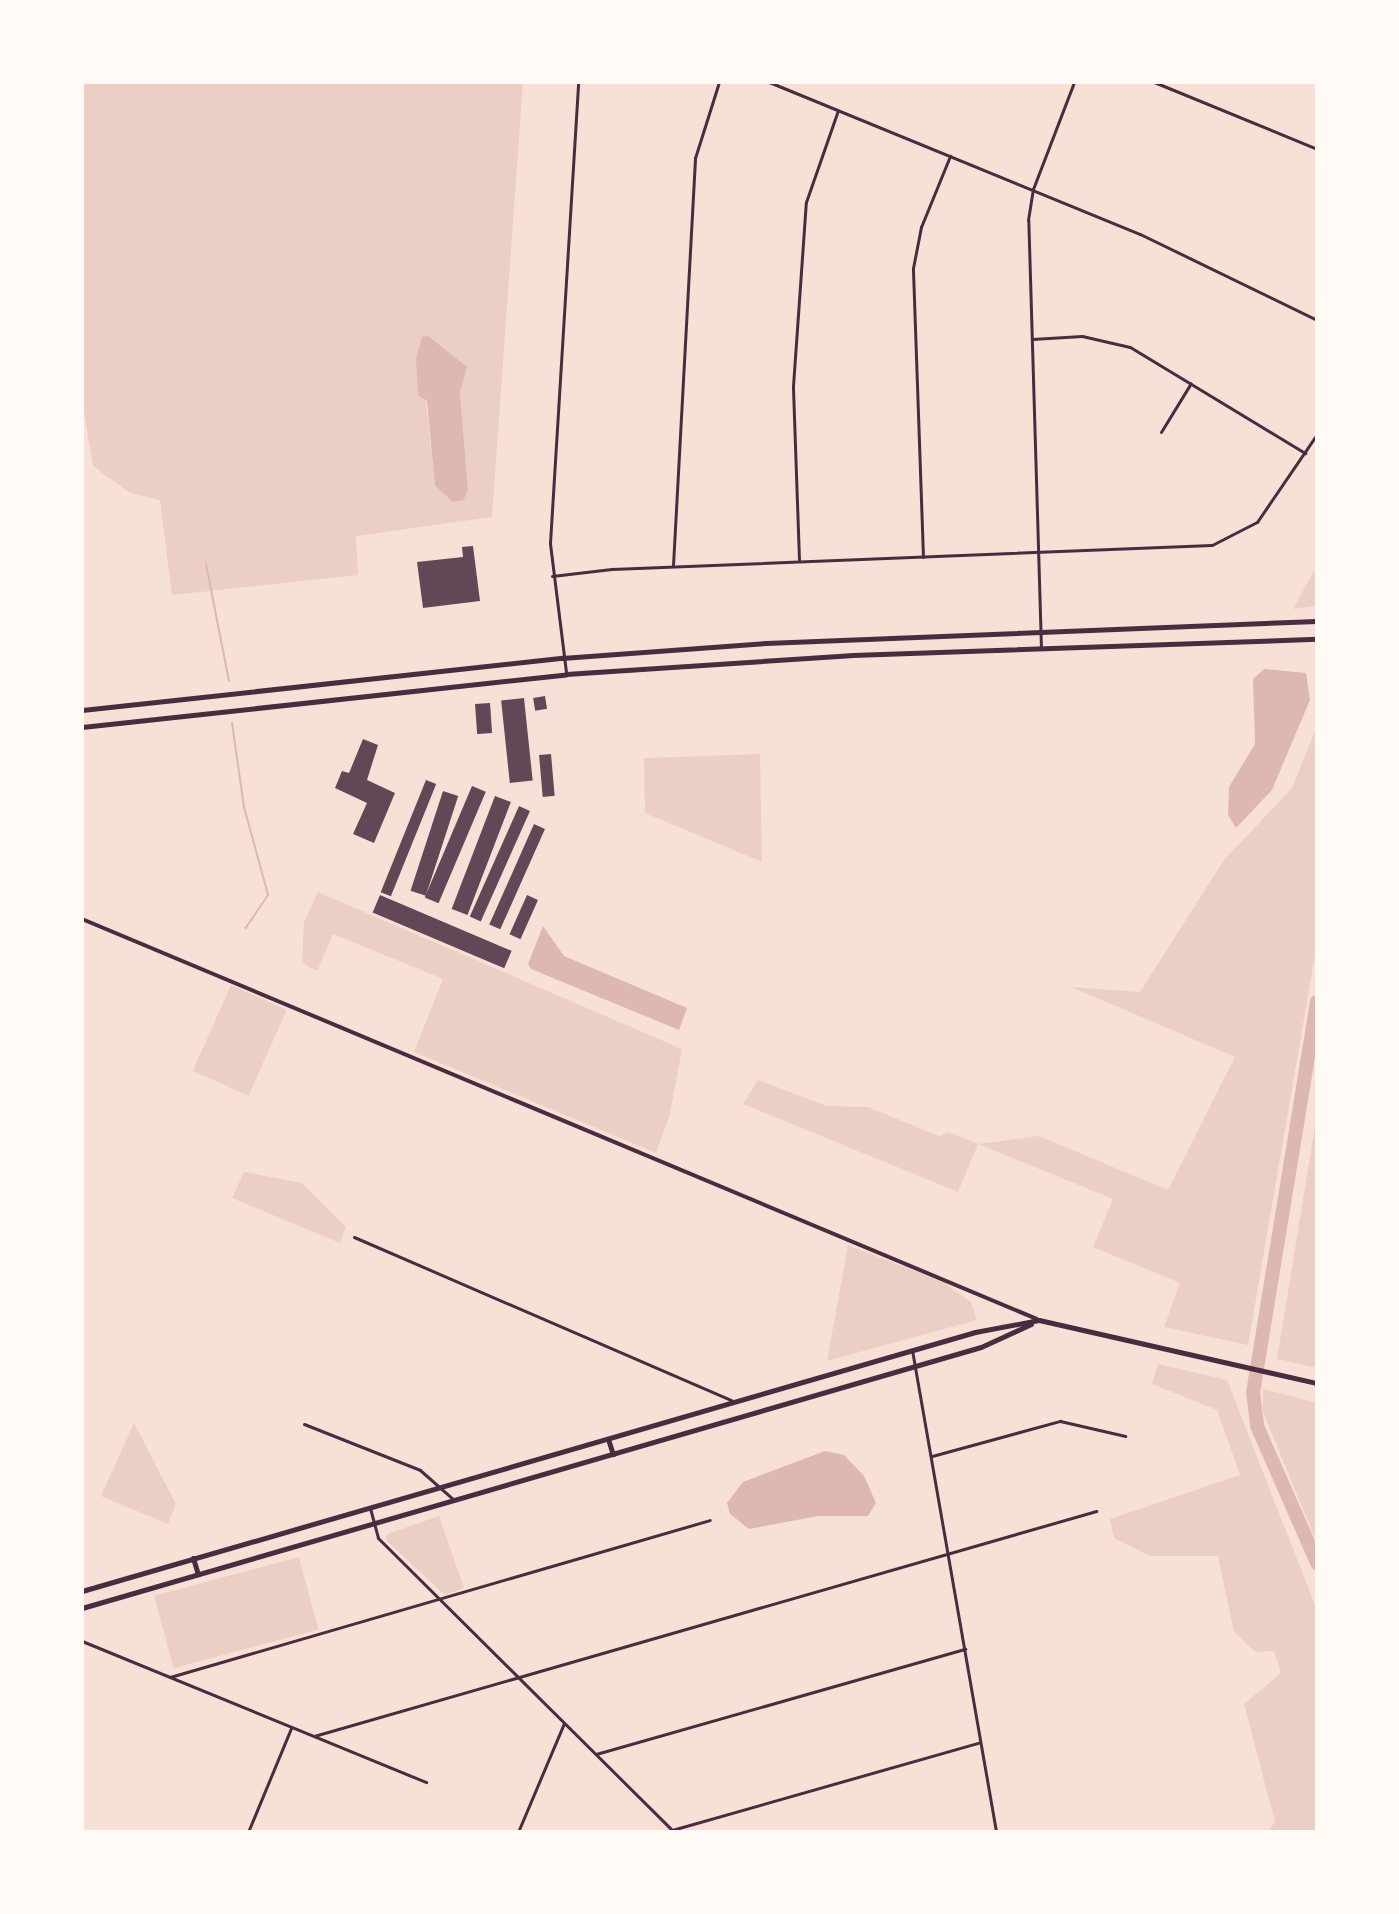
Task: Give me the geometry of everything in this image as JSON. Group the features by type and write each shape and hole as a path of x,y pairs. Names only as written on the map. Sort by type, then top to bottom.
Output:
{"main road":[{"path":"82,710 562,658 1041,631 1317,621"},
{"path":"82,727 566,674 1041,648 1317,639"},
{"path":"82,1608 981,1347 1039,1320"},
{"path":"82,1591 912,1350 1039,1320 1317,1383"},
{"path":"734,1403 748,1415"},
{"path":"608,1439 613,1454"},
{"path":"193,1558 198,1574"}],"street":[{"path":"566,674 552,576 551,516 578,82"},
{"path":"673,567 695,158 719,82"},
{"path":"769,82 1179,251 1317,320"},
{"path":"1041,648 1028,220 1033,189 1074,82"},
{"path":"1154,82 1317,149"},
{"path":"799,562 793,386 806,202 838,110"},
{"path":"923,557 913,268 921,227 950,156"},
{"path":"1032,339 1115,341 1191,383 1305,453"},
{"path":"1161,432 1191,383"},
{"path":"552,576 673,567 1202,547 1237,537 1268,511 1317,434"},
{"path":"82,919 1039,1320"},
{"path":"354,1237 718,1390 734,1403"},
{"path":"912,1350 996,1832"},
{"path":"931,1456 1060,1421 1125,1436"},
{"path":"304,1424 420,1470 442,1486 453,1499"},
{"path":"370,1507 378,1538 673,1831 981,1742"},
{"path":"314,1736 1096,1511"},
{"path":"170,1677 710,1520"},
{"path":"82,1641 426,1782"},
{"path":"596,1754 965,1649"},
{"path":"518,1832 564,1723"},
{"path":"248,1832 291,1727"}],"shaded area":[{"path":"82,82 523,82 492,517 356,536 358,575 172,595 160,500 130,493 93,466 82,401","holes":["467,367 460,393 468,488 464,500 453,502 435,486 426,401"]},
{"path":"428,336 467,367 460,393 468,489 464,500 453,502 435,486 427,401 418,395 416,359 422,337"},
{"path":"1317,565 1317,606 1293,609"},
{"path":"1264,669 1306,673 1310,700 1272,790 1236,828 1228,815 1229,787 1255,744 1253,679"},
{"path":"1317,726 1317,943 1248,1345 1164,1327 1180,1283 1093,1247 1113,1199 978,1144 1039,1136 1168,1190 1235,1057 1071,987 1140,992 1224,860 1292,788"},
{"path":"760,754 762,862 645,813 644,758"},
{"path":"318,892 682,1049 670,1114 656,1153 414,1052 443,979 333,934 317,971 302,963 304,922"},
{"path":"543,926 564,956 687,1008 679,1030 531,969 528,964"},
{"path":"231,985 287,1010 248,1096 193,1071"},
{"path":"758,1080 827,1106 868,1107 939,1136 949,1132 978,1144 958,1192 743,1104"},
{"path":"1317,1114 1317,1368 1277,1359"},
{"path":"244,1172 302,1183 346,1227 340,1243 232,1198"},
{"path":"848,1245 943,1282 971,1302 977,1320 827,1361"},
{"path":"1158,1364 1227,1380 1317,1610 1317,1832 1268,1832 1275,1822 1244,1704 1281,1673 1274,1651 1256,1652 1234,1632 1218,1556 1150,1556 1114,1538 1110,1519 1240,1475 1217,1410 1152,1384"},
{"path":"1263,1389 1317,1403 1317,1543 1263,1412"},
{"path":"134,1423 176,1504 168,1524 101,1496"},
{"path":"825,1451 844,1455 864,1476 876,1503 868,1516 818,1516 749,1529 730,1514 727,1503 743,1482"},
{"path":"439,1516 464,1588 445,1595 386,1540 387,1534"},
{"path":"299,1557 318,1629 174,1668 154,1596"}],"building":[{"path":"473,546 480,601 423,608 417,562 463,557 462,547"},
{"path":"545,696 547,709 535,711 533,698"},
{"path":"524,698 533,781 510,783 501,700"},
{"path":"490,703 492,733 477,734 475,704"},
{"path":"363,739 378,745 367,780 395,793 374,843 353,834 367,803 335,788 342,771 349,773"},
{"path":"551,754 555,796 543,797 539,755"},
{"path":"426,780 436,784 391,896 381,892"},
{"path":"472,786 486,792 439,903 425,897"},
{"path":"443,791 458,796 426,896 411,891"},
{"path":"495,796 511,802 468,915 452,909"},
{"path":"519,806 530,811 481,921 470,917"},
{"path":"534,824 545,829 500,929 489,924"},
{"path":"380,895 512,951 504,968 373,912"},
{"path":"527,895 538,900 520,939 510,934"}],"waterway":[{"path":"206,564 229,681"},
{"path":"232,723 244,807 268,895 246,928"},
{"path":"1317,1002 1253,1392 1257,1426 1317,1563"}]}
